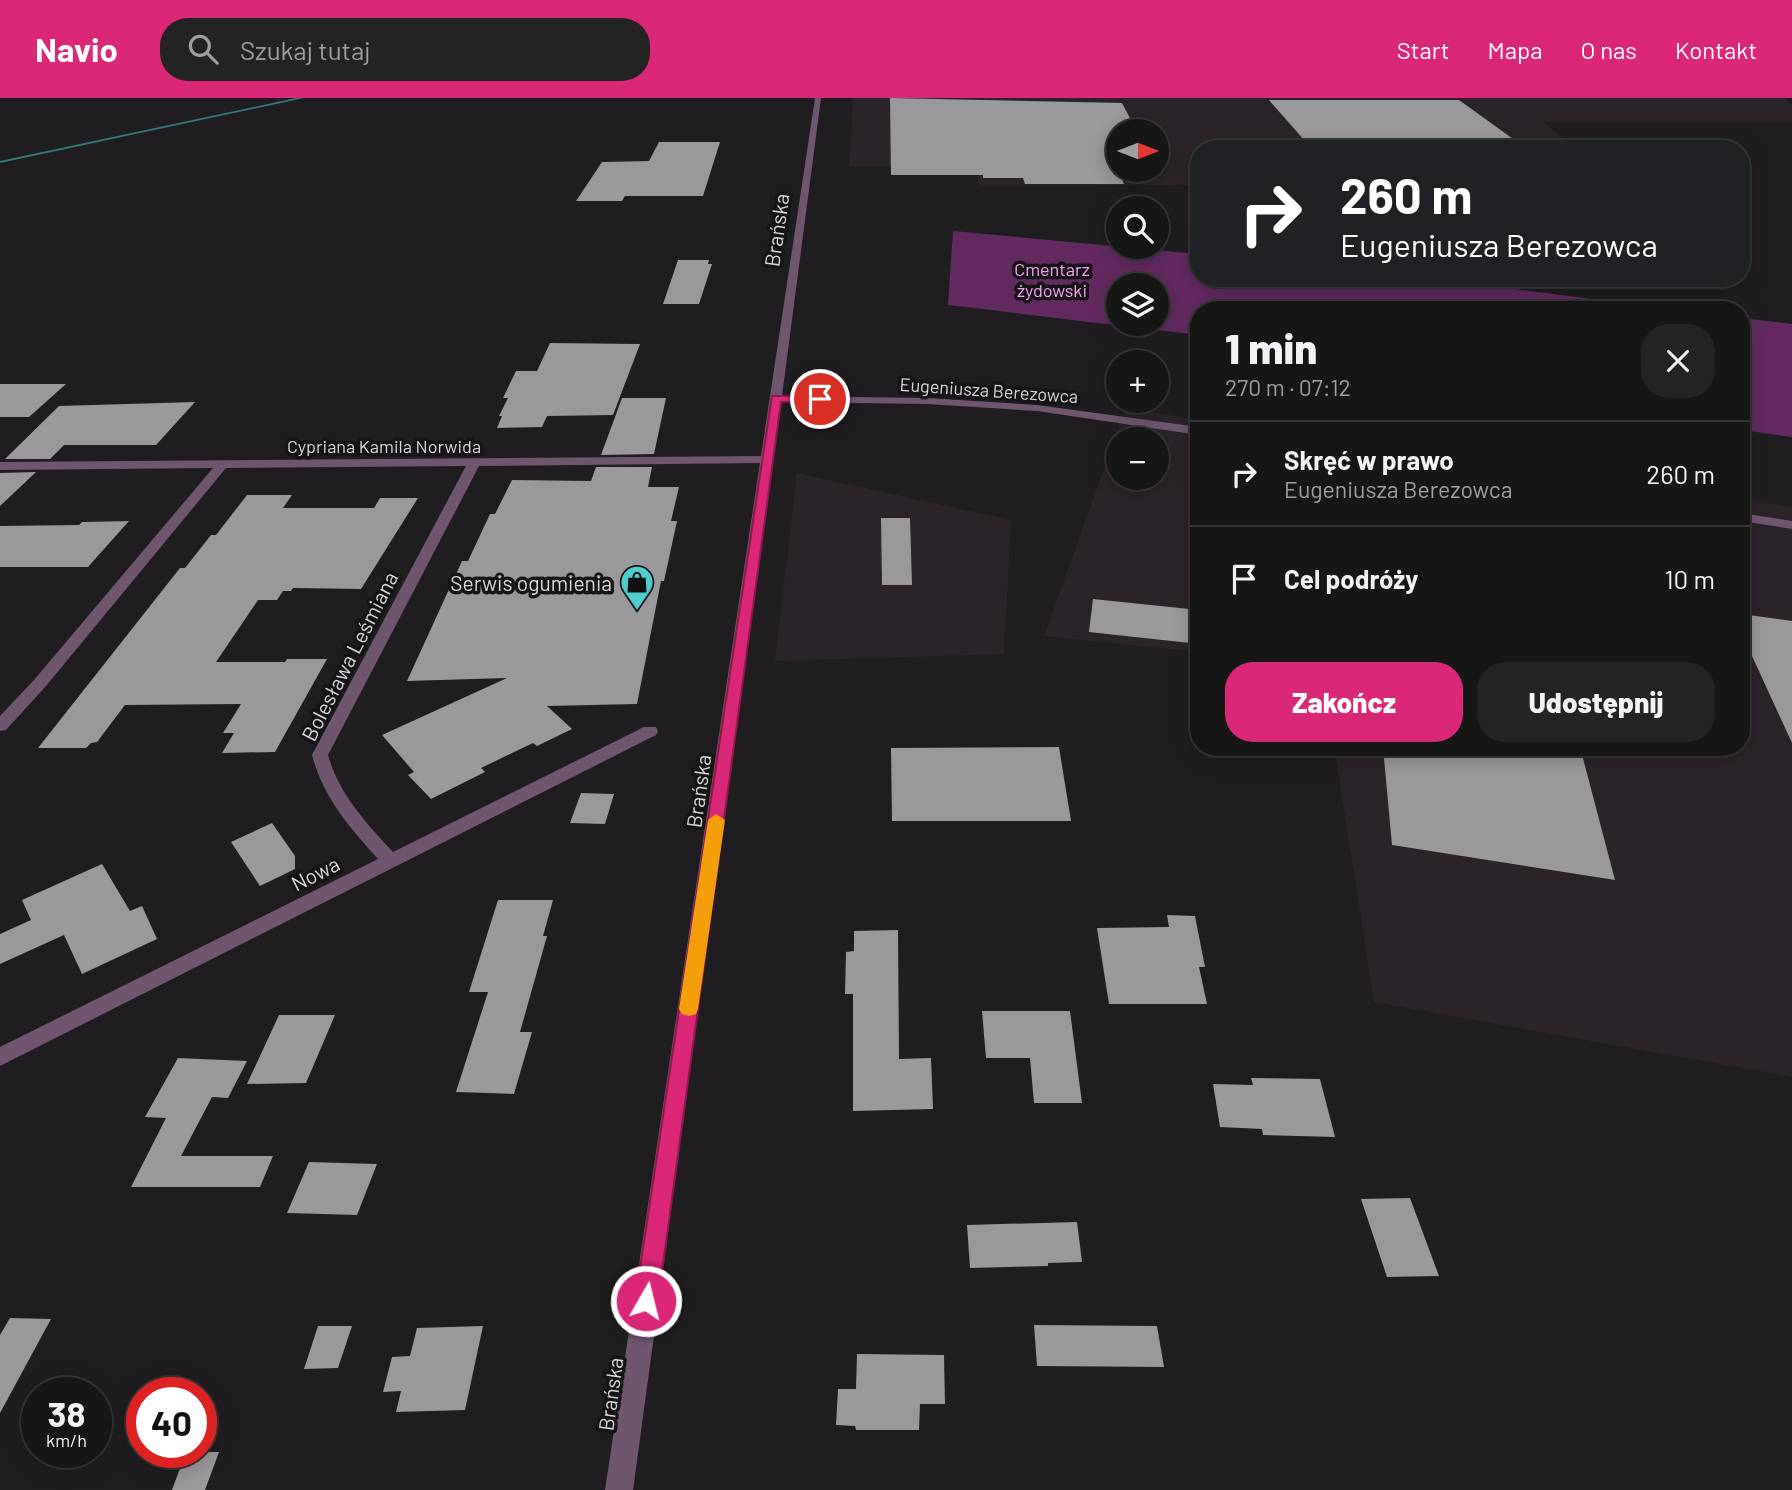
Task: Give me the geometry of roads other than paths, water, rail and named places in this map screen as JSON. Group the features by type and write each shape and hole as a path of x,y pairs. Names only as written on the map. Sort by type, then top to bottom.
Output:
{"street":[{"name":"Brańska","path":"619,1490 818,98"},
{"name":"Eugeniusza Berezowca","path":"776,399 927,401 1037,408 1190,430"},
{"name":"Cypriana Kamila Norwida","path":"0,466 768,460"},
{"name":"Bolesława Leśmiana","path":"390,861 361,829 327,781 320,755 474,463"},
{"path":"0,726 40,683 223,464"},
{"path":"1750,518 1792,524"},
{"name":"Nowa","path":"0,1057 650,731"}],"waterway":[{"path":"0,162 302,98"}],"place":[{"name":"Serwis ogumienia","path":"637,612"}],"park label":[{"name":"Cmentarz żydowski","path":"1052,279"}]}
